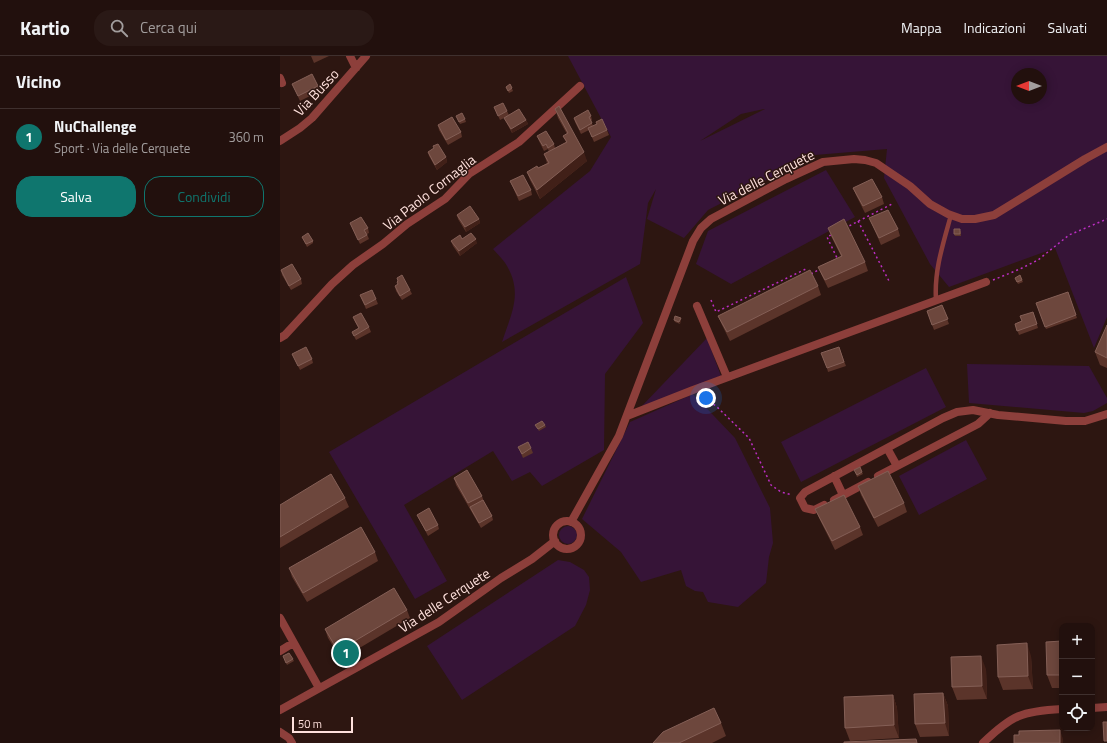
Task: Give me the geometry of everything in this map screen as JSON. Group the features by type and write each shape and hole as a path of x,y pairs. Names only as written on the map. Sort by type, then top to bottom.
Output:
{"street":[{"path":"350,56 356,68"},
{"name":"Via Busso","path":"280,141 306,123 366,56"},
{"name":"Via Paolo Cornaglia","path":"280,338 285,335 332,284 353,265 383,244 407,224 445,199 469,174 519,142 580,86"},
{"name":"Via delle Cerquete","path":"571,522 619,436 693,240 701,228 712,219 786,179 823,162 854,159 876,163 910,186 930,204 951,216 962,219 975,219 994,215 1085,158 1107,147"},
{"path":"627,416 692,390 986,282"},
{"path":"697,306 727,377"},
{"path":"990,413 978,424 814,510 805,508 800,498 805,492 834,476 957,412 973,410 1084,422 1107,414"},
{"path":"887,448 897,466"},
{"path":"834,476 843,495"},
{"path":"566,521 571,522 579,529 580,534 577,544 568,549 563,548 555,541 553,536 554,531 556,526 560,523 566,521"},
{"name":"Via delle Cerquete","path":"280,710 439,622 501,578 532,559 555,541"},
{"path":"280,618 319,688"},
{"path":"280,651 294,643"},
{"path":"1095,708 1107,707"},
{"path":"983,743 1010,720 1019,715 1038,710 1059,709"},
{"path":"280,732 289,738 292,743"}],"lane":[{"path":"936,300 935,286 940,253 951,216"}],"path":[{"path":"840,230 894,203"},
{"path":"986,282 1020,269 1038,260 1069,235 1107,219"},
{"path":"858,221 889,281"},
{"path":"833,234 827,236 838,259"},
{"path":"811,274 825,266"},
{"path":"711,300 716,312 808,268"},
{"path":"692,390 716,406 749,438 770,485 781,492 800,498"}],"shaded area":[{"path":"568,56 1107,56 1107,317 1094,348 1055,248 949,287 930,264 884,178 887,149 815,155 708,210 684,238 647,219 656,189 648,203 640,264 502,342 512,313 515,295 512,276 506,264 493,249 590,171 611,137","holes":["765,109 700,141 741,114"]},
{"path":"826,170 855,217 731,284 696,264 708,231"},
{"path":"626,277 643,323 605,374 604,450 542,486 530,472 512,481 493,451 404,505 447,581 415,599 329,452"},
{"path":"707,338 721,376 641,407"},
{"path":"967,364 1089,366 1107,398 1107,403 1093,411 1084,413 969,403"},
{"path":"926,368 946,407 801,482 781,442"},
{"path":"693,394 735,438 770,508 773,543 769,557 766,583 738,607 708,602 703,592 695,591 686,586 681,570 641,582 621,552 582,519 630,422"},
{"path":"966,440 987,479 919,515 899,476"},
{"path":"568,526 574,529 577,535 574,541 568,544 562,541 559,535 562,529"},
{"path":"558,560 570,562 584,570 589,577 590,590 586,605 575,626 462,700 427,646"}],"building":[{"path":"312,74 318,86 298,96 292,84"},
{"path":"510,84 512,88 508,91 506,87"},
{"path":"503,103 507,111 498,116 494,107"},
{"path":"559,106 584,152 537,190 527,172 537,166 538,168 549,163 544,154 567,142 563,136 568,133 555,109"},
{"path":"519,109 526,120 511,129 504,118"},
{"path":"588,110 592,123 580,130 574,118"},
{"path":"462,113 465,119 459,122 456,116"},
{"path":"452,117 461,132 446,140 438,125"},
{"path":"602,119 607,130 592,137 588,128 597,124 596,122"},
{"path":"546,131 554,144 548,148 546,144 543,146 537,136"},
{"path":"438,144 446,157 435,165 428,152 434,148 433,146"},
{"path":"523,175 531,190 518,196 510,181"},
{"path":"872,179 882,197 863,206 853,188"},
{"path":"470,206 479,219 465,227 457,215"},
{"path":"888,210 898,229 879,238 869,218"},
{"path":"361,217 368,228 364,230 367,235 358,240 350,223"},
{"path":"844,219 865,262 825,280 818,267 842,256 828,228"},
{"path":"954,229 960,229 960,234 954,234"},
{"path":"308,233 313,241 306,244 302,237"},
{"path":"471,233 476,239 459,251 451,241 460,235 462,239"},
{"path":"292,264 301,279 289,286 281,270"},
{"path":"810,270 818,286 727,332 718,316"},
{"path":"402,275 410,290 400,296 395,286 398,284 397,278"},
{"path":"1020,275 1022,280 1017,282 1015,278"},
{"path":"372,290 376,299 365,305 360,295"},
{"path":"1068,292 1076,315 1045,327 1036,303"},
{"path":"942,305 948,319 932,325 927,311"},
{"path":"1033,312 1037,324 1017,331 1015,324 1022,321 1020,316"},
{"path":"361,313 369,327 354,336 352,332 359,328 353,317"},
{"path":"675,316 681,318 679,322 674,320"},
{"path":"1107,325 1107,358 1095,352"},
{"path":"306,347 312,359 298,366 292,354"},
{"path":"839,347 844,362 827,368 821,353"},
{"path":"542,421 545,425 538,429 535,425"},
{"path":"528,442 531,448 522,454 518,447"},
{"path":"860,467 862,472 857,475 854,470"},
{"path":"467,470 482,496 468,503 454,478"},
{"path":"888,471 904,503 874,518 858,486"},
{"path":"331,474 345,498 280,537 280,505"},
{"path":"844,495 860,527 832,541 815,509"},
{"path":"483,500 492,516 479,523 470,507"},
{"path":"429,508 438,525 426,531 417,515"},
{"path":"361,527 375,552 303,593 289,568"},
{"path":"394,588 407,610 338,651 325,629"},
{"path":"1059,641 1059,675 1047,675 1046,642"},
{"path":"1027,643 1028,676 998,677 997,645"},
{"path":"289,653 293,659 286,663 283,656"},
{"path":"981,656 982,686 952,687 951,657"},
{"path":"943,693 945,723 915,724 914,694"},
{"path":"893,695 894,725 845,728 844,697"},
{"path":"714,708 721,723 679,743 653,743 663,732"},
{"path":"1103,722 1107,722 1107,741 1104,741"},
{"path":"1059,730 1060,743 1014,743 1014,735 1019,735 1019,731"},
{"path":"916,739 917,743 844,743 844,742"}],"place":[{"name":"NuChallenge","path":"346,653"}]}
